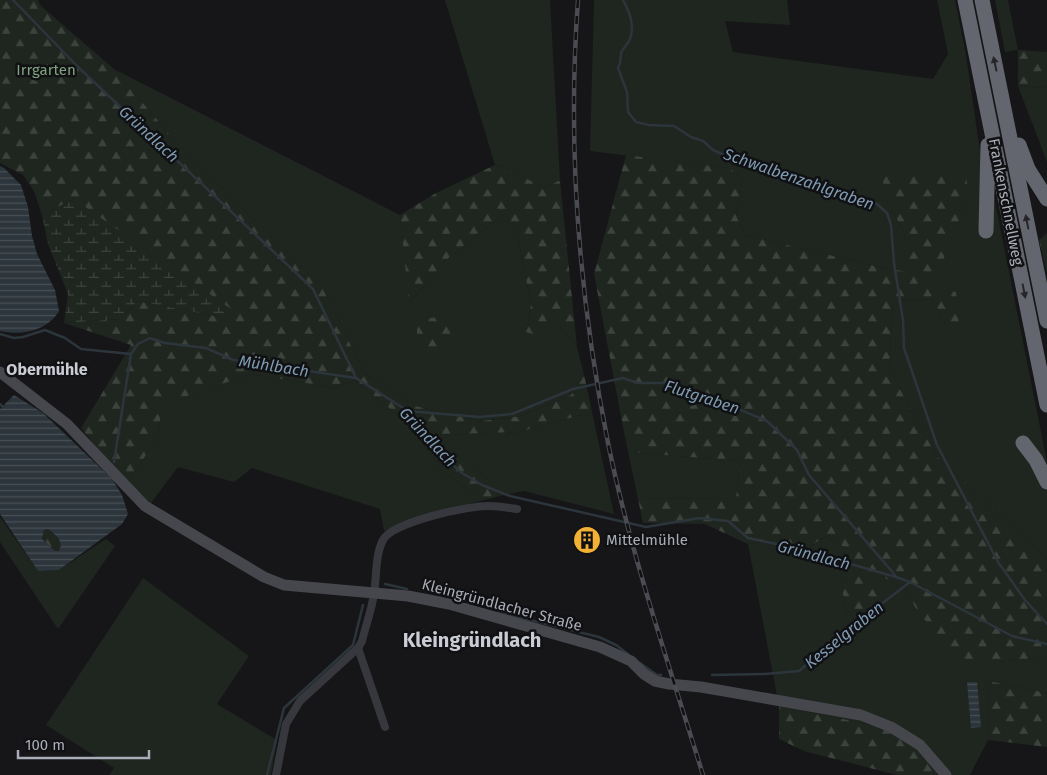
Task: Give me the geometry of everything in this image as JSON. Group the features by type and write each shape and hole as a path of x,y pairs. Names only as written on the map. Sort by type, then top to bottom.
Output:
{"highway":[{"name":"Frankenschnellweg","path":"965,0 1047,404"},
{"name":"Frankenschnellweg","path":"982,0 1047,321"},
{"path":"986,231 987,106"},
{"path":"1005,111 1028,169 1047,200"},
{"path":"1023,443 1036,460 1047,482"}],"street":[{"name":"Kleingründlacher Straße","path":"0,372 66,424 145,506 264,577 284,585 408,596 449,604 600,647 631,661 644,674 655,681 708,688 861,715 891,727 920,745 946,775"},
{"path":"276,775 286,724 300,700 358,648 362,641 374,594 380,547 384,538 392,531 426,517 490,506 517,509"},
{"path":"358,648 385,727"}],"green space":[{"name":"Irrgarten","path":"0,0 38,0 41,6 114,69 176,142 322,287 365,374 415,406 481,421 521,416 571,395 584,374 592,412 519,432 437,435 487,479 500,496 484,500 443,472 409,424 354,380 335,388 251,374 161,405 159,434 127,485 81,428 131,345 64,323 121,319 137,301 221,317 74,199 42,215 34,191 23,175 0,163"},
{"path":"445,0 550,0 560,180 545,188 502,166 495,165"},
{"path":"594,0 787,0 790,25 725,21 733,52 933,79 948,54 937,0 955,0 966,55 982,165 994,197 1047,462 1047,559 937,457 889,369 893,300 931,299 947,327 932,286 969,195 885,198 904,232 909,273 745,235 736,215 743,178 729,168 590,151"},
{"path":"995,0 1008,0 1018,50 1005,52"},
{"path":"1018,50 1047,52 1047,88 1018,86"},
{"path":"114,69 400,215 410,302 446,260 505,213 518,237 531,305 526,332 558,324 577,347 584,374 571,395 521,416 481,421 415,406 365,374 322,287 176,142"},
{"path":"1018,86 1047,88 1047,162"},
{"path":"626,155 729,168 743,178 736,215 745,235 908,272 904,232 885,198 882,172 966,177 969,195 933,286 956,292 959,324 947,327 931,299 893,300 889,369 937,457 1047,559 1047,657 997,662 955,659 915,607 907,591 880,575 881,611 864,626 847,614 841,584 854,553 826,536 788,561 773,540 748,544 705,524 643,523 638,499 736,498 740,461 638,453 625,437 594,274"},
{"path":"495,165 502,166 545,188 560,180 577,347 558,324 545,338 526,332 531,305 518,237 505,213 446,260 409,303 400,215 436,193"},
{"path":"74,199 231,309 221,317 137,301 121,319 64,323 68,294 48,244 42,215"},
{"path":"1047,233 1047,273 1039,240"},
{"path":"444,316 458,328 456,345 435,351 417,342 417,320"},
{"path":"251,374 335,388 354,380 409,424 443,472 484,500 424,515 384,531 380,509 252,468 234,482 178,467 148,507 127,485 159,434 160,405"},
{"path":"592,412 614,514 524,491 500,496 487,479 436,435 519,432"},
{"path":"625,437 638,453 740,461 736,498 638,499"},
{"path":"0,517 38,571 59,570 106,539 115,546 58,629 0,542"},
{"path":"48,529 60,541 59,551 55,551 42,539 44,530"},
{"path":"826,536 855,553 841,584 847,614 864,625 880,575 907,591 915,607 997,662 1047,657 1047,693 989,681 988,740 970,775 938,775 920,750 882,727 779,706 748,544 773,540 810,547"},
{"path":"143,578 249,656 217,704 277,740 271,775 109,775 114,768 46,725"},
{"path":"989,681 1047,693 1047,747 988,740"},
{"path":"779,706 882,727 920,750 938,775 897,775 804,751 779,739"}],"shaded area":[{"path":"0,166 21,185 28,207 32,236 37,254 55,290 59,311 48,323 25,332 0,331"},
{"path":"14,395 43,413 112,479 122,495 128,514 122,524 59,570 38,571 0,514 0,409","holes":["48,529 60,541 59,551 55,551 42,539 44,530"]},
{"path":"967,682 977,682 981,727 971,728"}],"waterway":[{"name":"Gründlach","path":"13,0 76,65 313,289 356,378 408,411 430,444 462,473 482,485 510,496 646,527 700,518 728,521 748,538 791,547 896,577 910,582 1012,636 1047,644"},
{"name":"Schwalbenzahlgraben","path":"623,0 630,14 632,29 630,39 621,53 618,68 627,92 628,112 636,122 649,125 674,126 691,137 703,141 713,150 731,158 877,204 887,213 891,225 894,263 903,320 904,348 937,445 998,562 1025,600 1047,624"},
{"name":"Mühlbach","path":"0,334 14,338 45,330 65,338 81,349 131,354 138,344 150,338 165,343 206,348 233,360 356,378"},
{"path":"114,462 131,354"},
{"name":"Flutgraben","path":"408,411 479,417 512,414 573,389 623,378 638,383 664,383 712,398 767,421 797,450 809,475 895,575"},
{"path":"0,404 3,407"},
{"name":"Kesselgraben","path":"712,675 799,671 845,632 910,582"},
{"name":"Kesselgraben","path":"385,584 407,589"},
{"name":"Kesselgraben","path":"267,775 284,708 353,645 363,605"},
{"name":"Kesselgraben","path":"498,612 599,637 616,645 628,654"},
{"name":"Kesselgraben","path":"640,663 657,675 661,675"}],"railway":[{"path":"578,0 574,111 575,167 583,278 598,388 617,485 628,527 651,610 703,775"}],"place":[{"name":"Mittelmühle","path":"587,540"}],"district":[{"name":"Obermühle","path":"47,369"},
{"name":"Kleingründlach","path":"472,640"}]}
